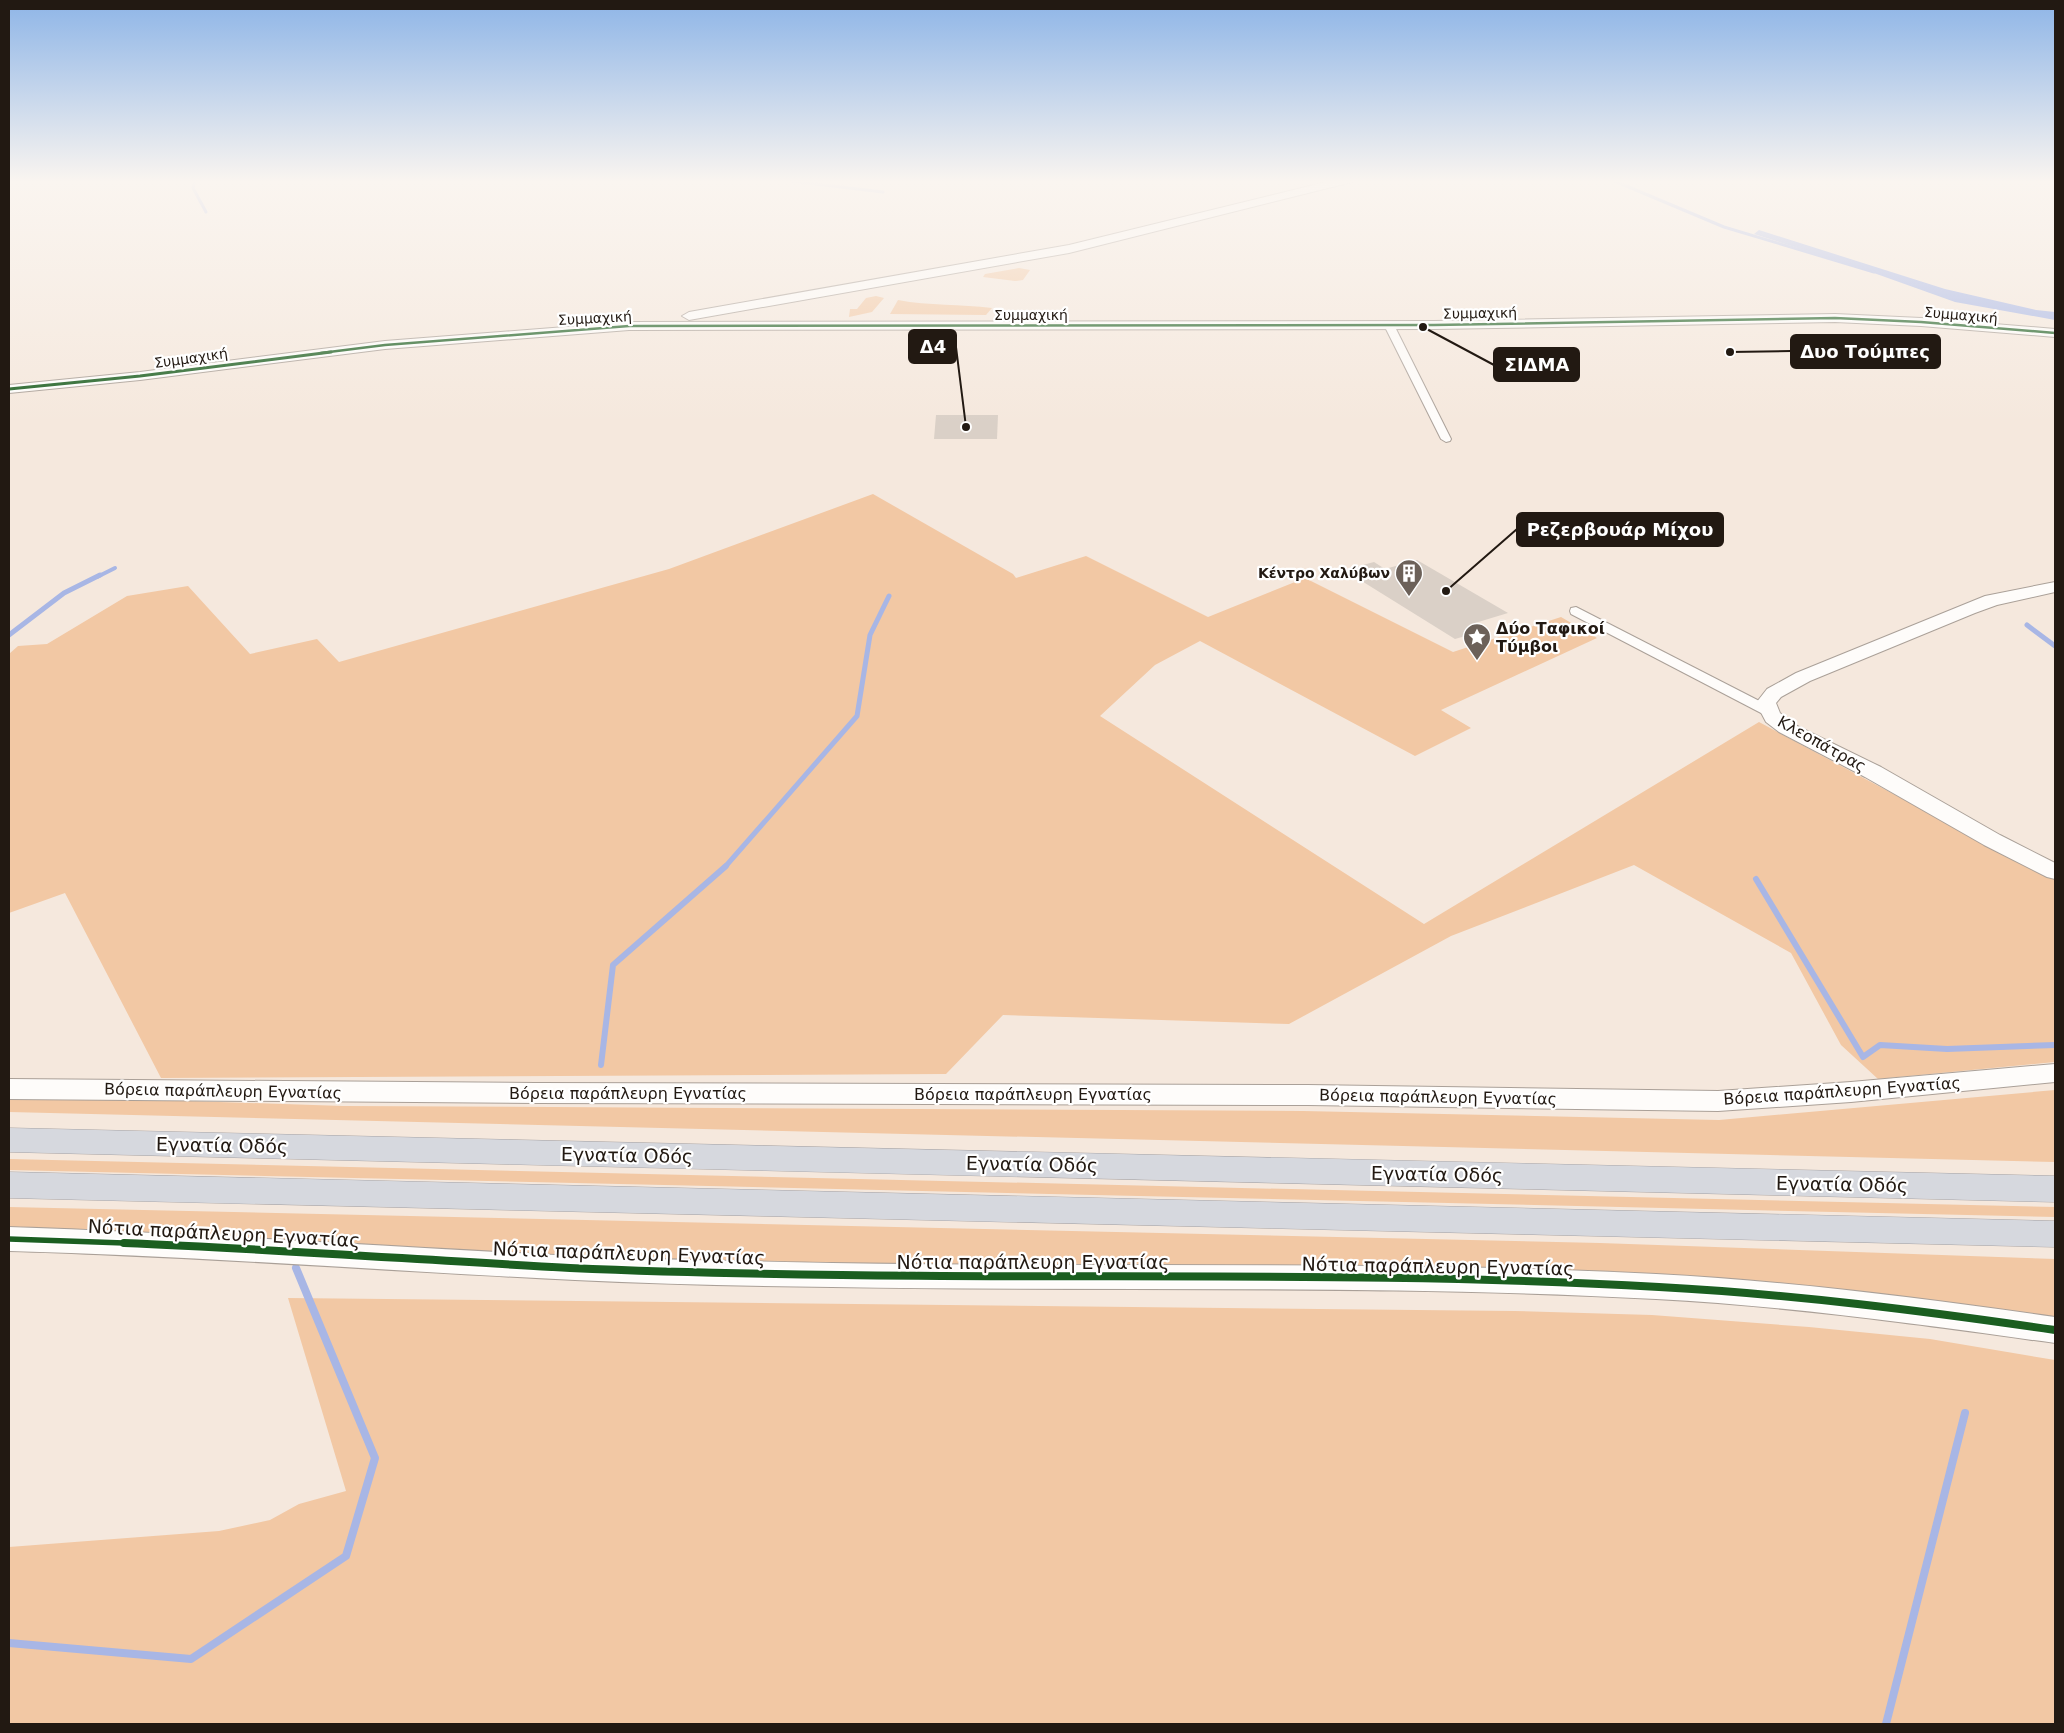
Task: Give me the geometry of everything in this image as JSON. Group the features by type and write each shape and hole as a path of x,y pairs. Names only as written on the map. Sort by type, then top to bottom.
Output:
{"highway":[{"name":"Εγνατία Οδός","path":"9,1140 2055,1189"},
{"path":"9,1185 2055,1234"}],"street":[{"path":"663,323 1006,261"},
{"name":"Συμμαχική","path":"12,390 385,345 663,323 1389,325 1852,318 2055,333"},
{"path":"1389,325 1446,439"},
{"name":"Κλεοπάτρας","path":"2055,587 1980,604 1836,663 1774,693 1767,700 1768,711 1776,722 1786,728 1901,787 1992,840 2055,872"},
{"path":"1576,612 1768,711"},
{"name":"Βόρεια παράπλευρη Εγνατίας","path":"9,1089 526,1093 1308,1095 1718,1101 1851,1092 2055,1072"},
{"name":"Νότια παράπλευρη Εγνατίας","path":"9,1239 145,1243 576,1268 824,1275 1453,1280 1609,1284 1708,1290 1878,1306 2055,1330"}],"shaded area":[{"path":"1019,268 1030,270 1023,280 1015,281 983,277 985,274"},
{"path":"876,296 884,298 872,312 849,317 850,309 857,309 866,298"},
{"path":"898,300 992,308 986,315 890,314"},
{"path":"873,494 1013,574 1016,578 1086,556 1208,617 1305,578 1453,652 1561,617 1597,638 1441,710 1471,728 1415,756 1200,641 1155,665 1100,716 1424,924 1759,722 2039,872 2055,870 2055,1062 1878,1079 1841,1045 1791,953 1634,865 1451,936 1289,1024 1003,1015 946,1074 161,1078 65,893 9,913 9,654 18,646 47,644 127,596 188,586 250,654 317,639 339,662 669,569"},
{"path":"2055,1090 2055,1162 9,1112 9,1095 343,1106 1303,1111 1719,1120"},
{"path":"9,1159 2055,1207 2055,1217 9,1170"},
{"path":"9,1207 1600,1243 2055,1259 2055,1324 1997,1314 1531,1275 546,1258 61,1229 9,1229"},
{"path":"288,1298 1514,1311 1652,1315 1809,1327 1930,1339 2055,1360 2055,1724 9,1724 9,1547 219,1531 270,1520 299,1504 346,1491"}],"water":[{"path":"1838,261 1856,261 1945,289 2036,310 2055,312 2055,320 1955,302"}],"building":[{"path":"936,415 998,415 997,439 934,439"},
{"path":"1417,560 1508,613 1475,623 1486,630 1455,639 1344,570 1374,562 1385,569"}],"waterway":[{"path":"1837,261 1874,272"},
{"path":"97,577 115,568"},
{"path":"9,635 64,593 100,575"},
{"path":"725,866 857,716 870,635 889,596"},
{"path":"2027,625 2055,646"},
{"path":"601,1065 613,965 725,866"},
{"path":"1756,879 1863,1057 1880,1045 1947,1049 2055,1045"},
{"path":"9,1643 191,1659 346,1556 375,1458 296,1268"},
{"path":"1886,1724 1965,1413"}],"cycle path":[{"path":"9,389 140,376 385,345 629,326 1434,325 1835,318 1921,322 2055,333"},
{"path":"9,1239 151,1244 504,1264 671,1271 832,1275 1412,1279 1605,1284 1774,1295 1943,1314 2055,1330"}],"place":[{"name":"ΣΙΔΜΑ","path":"1423,327"},
{"name":"Δυο Τούμπες","path":"1730,352"},
{"name":"Δ4","path":"966,427"},
{"name":"Ρεζερβουάρ Μίχου","path":"1446,591"},
{"name":"Κέντρο Χαλύβων","path":"1409,597"},
{"name":"Δύο Ταφικοί Τύμβοι","path":"1477,661"}]}
